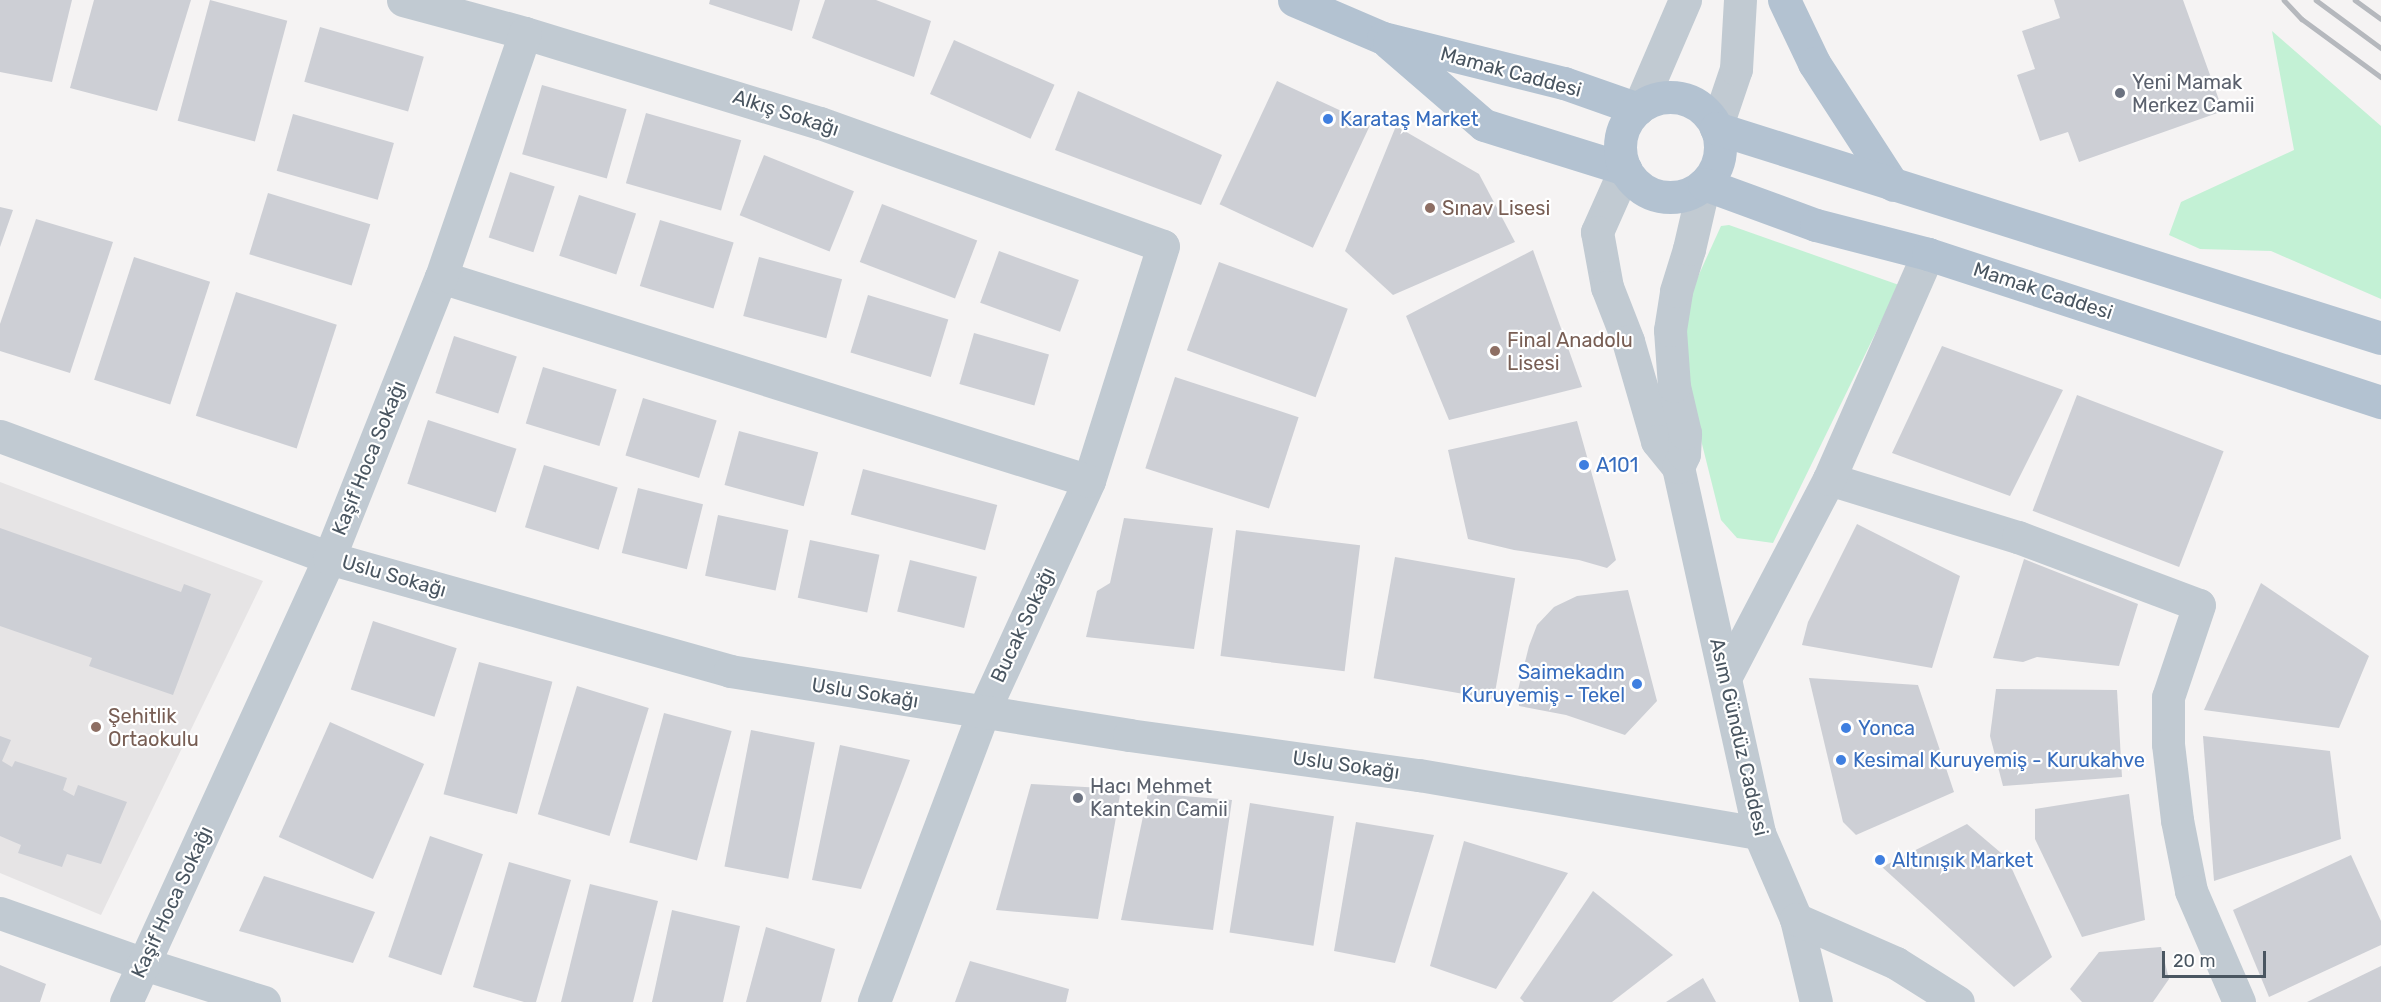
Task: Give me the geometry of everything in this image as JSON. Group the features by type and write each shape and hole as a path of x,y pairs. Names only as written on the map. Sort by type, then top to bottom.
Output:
{"main road":[{"name":"Mamak Caddesi","path":"1294,0 1383,38 1564,83 1638,109"},
{"path":"1784,0 1814,63 1893,185"},
{"name":"Mamak Caddesi","path":"1383,38 1484,125 1625,168"},
{"path":"1667,98 1682,99 1696,105 1708,116 1716,128 1719,156 1715,170 1704,184 1691,193 1676,197 1660,196 1646,191 1633,181 1625,168 1620,139 1629,118 1638,109 1652,101 1667,98"},
{"path":"1716,128 2381,338"},
{"name":"Mamak Caddesi","path":"1704,184 1816,225 1928,254 2381,402"}],"street":[{"name":"Alkış Sokağı","path":"403,0 525,33 820,123 1163,246"},
{"path":"1638,109 1686,0"},
{"path":"1716,128 1736,69 1740,0"},
{"name":"Kaşif Hoca Sokağı","path":"126,1002 329,558 441,277 525,33"},
{"name":"Asım Gündüz Caddesi","path":"1625,168 1597,232 1607,287 1628,341 1658,441 1678,467 1726,676 1758,833 1796,920 1816,1002"},
{"name":"Asım Gündüz Caddesi","path":"1678,467 1684,454 1685,433 1674,386 1670,330 1676,291 1704,184"},
{"name":"Bucak Sokağı","path":"874,1002 983,713 1089,481 1163,246"},
{"path":"1726,676 1828,479 1928,254"},
{"path":"441,277 1089,481"},
{"name":"Uslu Sokağı","path":"0,436 329,558 730,671 983,713 1419,776 1758,833"},
{"path":"1828,479 2018,537 2199,605 2168,697 2168,744 2177,820 2191,891 2239,1002"},
{"path":"0,914 144,964 264,1002"},
{"path":"1796,920 1896,963 1958,1002"}],"shaded area":[{"name":"Şehitlik Ortaokulu","path":"0,482 263,581 101,915 0,873"}],"green space":[{"path":"2272,31 2381,126 2381,299 2271,251 2200,249 2169,235 2181,202 2294,150"},
{"path":"1729,225 1899,285 1773,543 1737,538 1721,520 1685,376 1686,303 1721,226"}],"building":[{"path":"0,0 72,0 52,82 0,72"},
{"path":"94,0 191,0 157,111 70,88"},
{"path":"210,0 287,21 255,141 178,121"},
{"path":"710,0 800,0 792,31 709,4"},
{"path":"825,0 876,0 931,21 914,77 812,38"},
{"name":"Yeni Mamak Merkez Camii","path":"2054,0 2183,0 2223,111 2079,162 2068,132 2040,141 2017,75 2035,69 2022,31 2060,18"},
{"path":"320,27 424,57 408,112 304,82"},
{"path":"954,40 1054,85 1030,139 930,94"},
{"path":"1277,81 1370,125 1313,248 1220,204"},
{"path":"542,85 627,109 607,178 522,154"},
{"path":"1078,91 1222,155 1201,205 1055,150"},
{"path":"646,113 741,140 721,210 626,183"},
{"path":"293,114 394,143 378,200 277,171"},
{"name":"Sınav Lisesi","path":"1396,126 1479,174 1515,242 1393,295 1345,251"},
{"path":"764,155 854,191 830,252 740,215"},
{"path":"510,172 555,187 533,252 489,238"},
{"path":"268,193 370,224 352,285 249,254"},
{"path":"579,195 636,214 616,274 559,256"},
{"path":"882,204 977,241 955,298 860,262"},
{"path":"0,207 13,210 0,247"},
{"path":"36,219 113,242 70,373 0,351 0,324"},
{"path":"660,220 734,243 713,308 640,286"},
{"name":"Final Anadolu Lisesi","path":"1533,250 1582,387 1449,420 1406,316"},
{"path":"999,251 1079,280 1060,332 980,303"},
{"path":"134,257 210,282 170,404 94,380"},
{"path":"759,257 842,279 826,338 743,316"},
{"path":"1219,262 1348,309 1316,397 1187,350"},
{"path":"236,292 337,325 297,448 196,416"},
{"path":"868,295 948,320 931,377 850,352"},
{"path":"974,333 1049,354 1034,405 959,384"},
{"path":"454,336 517,356 498,413 435,393"},
{"path":"1942,346 2063,390 2010,496 1892,453"},
{"path":"543,367 617,390 599,446 526,423"},
{"path":"1175,377 1299,417 1269,508 1145,468"},
{"path":"2077,395 2224,451 2179,567 2033,511"},
{"path":"643,398 717,421 699,478 625,455"},
{"path":"428,420 516,449 496,512 407,484"},
{"path":"1577,421 1616,560 1607,568 1579,560 1514,550 1468,539 1448,450"},
{"path":"739,431 818,452 804,506 725,485"},
{"path":"544,465 618,488 599,550 525,527"},
{"path":"863,469 997,505 985,550 851,514"},
{"path":"638,488 703,504 687,569 622,553"},
{"path":"718,515 788,530 776,591 705,576"},
{"path":"1124,518 1213,528 1194,649 1086,637 1097,591 1110,583"},
{"path":"1857,524 1960,576 1932,668 1802,645 1808,622"},
{"path":"0,528 181,592 184,584 211,594 173,695 89,666 92,658 0,626"},
{"path":"1236,530 1360,545 1345,671 1221,656"},
{"path":"810,540 879,555 867,612 798,598"},
{"path":"1395,557 1515,578 1494,699 1374,678"},
{"path":"2024,559 2138,604 2119,666 2037,657 2023,662 1993,658"},
{"path":"910,560 977,577 964,628 897,611"},
{"path":"2261,583 2369,656 2339,728 2204,710"},
{"path":"1628,590 1657,701 1625,735 1566,715 1519,706 1518,690 1537,625 1554,607 1577,596"},
{"path":"373,621 457,648 434,717 351,689"},
{"path":"479,662 552,682 517,814 444,794"},
{"path":"1809,678 1918,685 1954,792 1856,835 1843,822"},
{"path":"577,686 649,708 610,836 538,814"},
{"path":"1996,689 2117,690 2122,777 2003,786 1990,736"},
{"path":"664,713 732,731 697,861 629,842"},
{"path":"330,722 424,764 373,879 279,837"},
{"path":"751,730 815,742 788,879 724,866"},
{"path":"0,736 11,740 2,761 12,767 15,761 67,778 63,790 74,796 78,785 127,802 101,864 67,854 62,867 18,853 21,845 0,836"},
{"path":"2203,736 2330,751 2341,839 2214,881"},
{"path":"840,745 910,760 861,889 812,880"},
{"path":"1031,784 1121,789 1098,919 996,910"},
{"path":"1148,793 1232,800 1213,930 1121,920"},
{"path":"2129,794 2145,920 2082,937 2035,839 2035,809"},
{"path":"1250,803 1334,816 1313,946 1230,932"},
{"path":"1356,822 1434,835 1395,963 1334,951"},
{"path":"1967,824 2007,858 2052,957 2014,987 1882,867"},
{"path":"430,836 483,854 441,975 388,957"},
{"path":"1464,841 1568,873 1496,989 1430,966"},
{"path":"2351,855 2381,921 2381,945 2269,997 2233,910"},
{"path":"509,862 571,880 536,1002 524,1002 473,987"},
{"path":"264,876 375,912 353,963 239,931"},
{"path":"590,884 658,901 633,1002 561,1002"},
{"path":"1593,891 1673,955 1612,1002 1524,1002 1520,998"},
{"path":"672,910 740,926 723,1002 652,1002"},
{"path":"766,927 835,949 821,1002 746,1002"},
{"path":"2161,947 2169,979 2153,1002 2082,1002 2070,989 2099,952"},
{"path":"970,961 1069,989 1066,1002 955,1002"},
{"path":"0,965 46,984 40,1002 0,1002"},
{"path":"2381,966 2381,1002 2307,1002"},
{"path":"1703,978 1716,1002 1666,1002"}],"railway":[{"path":"2284,0 2302,19 2381,77"},
{"path":"2316,0 2381,48"},
{"path":"2355,0 2381,19"}],"place":[{"name":"Yeni Mamak Merkez Camii","path":"2120,93"},
{"name":"Karataş Market","path":"1328,119"},
{"name":"Sınav Lisesi","path":"1430,208"},
{"name":"Final Anadolu Lisesi","path":"1495,351"},
{"name":"A101","path":"1584,465"},
{"name":"Saimekadın Kuruyemiş - Tekel","path":"1637,684"},
{"name":"Şehitlik Ortaokulu","path":"96,727"},
{"name":"Yonca","path":"1846,728"},
{"name":"Kesimal Kuruyemiş - Kurukahve","path":"1841,760"},
{"name":"Hacı Mehmet Kantekin Camii","path":"1078,798"},
{"name":"Altınışık Market","path":"1880,860"}]}
